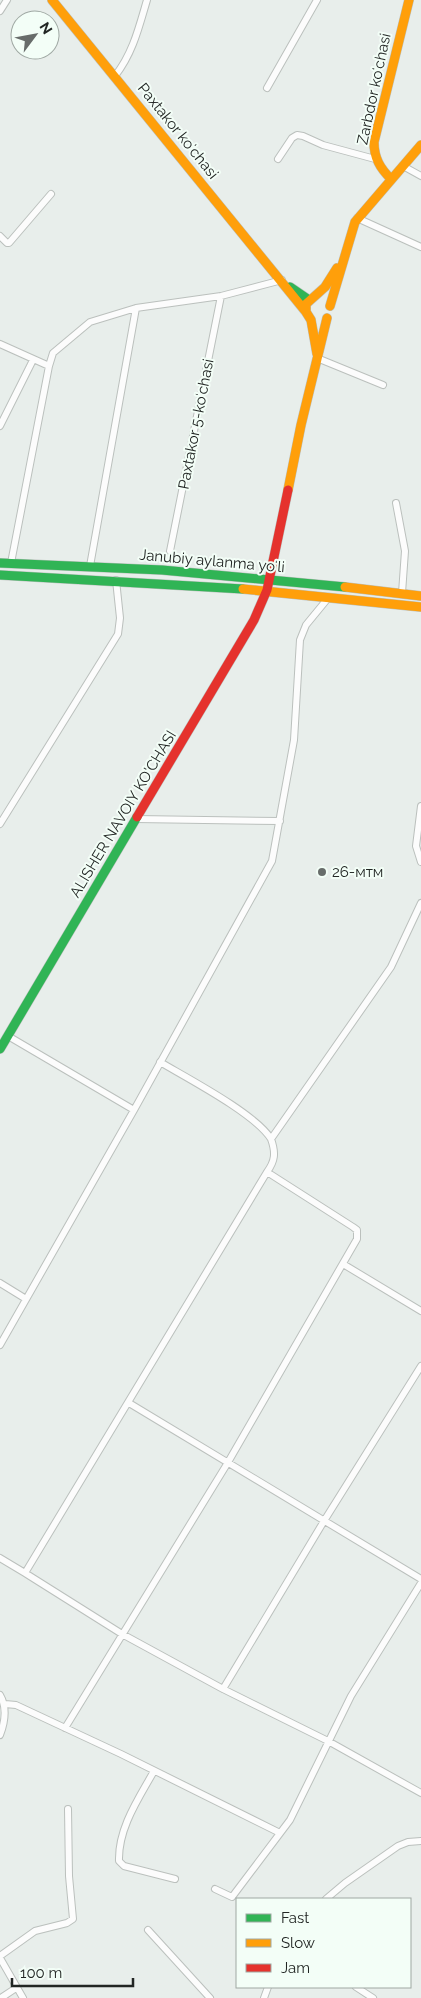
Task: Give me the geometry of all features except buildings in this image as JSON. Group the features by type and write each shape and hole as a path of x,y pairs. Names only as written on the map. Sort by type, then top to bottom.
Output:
{"main road":[{"name":"Paxtakor koʻchasi","path":"52,0 282,280"},
{"name":"Zarbdor koʻchasi","path":"391,179 379,169 375,159 374,142 409,0"},
{"path":"282,280 308,316 319,322 327,318 330,314 330,306 357,218 421,145"},
{"path":"317,358 305,308 325,287 345,254"},
{"path":"282,280 313,298 325,298 330,306"},
{"name":"ALISHER NAVOIY KO'CHASI","path":"0,1049 254,620 267,590 301,425 327,318"},
{"name":"Janubiy aylanma yoʻli","path":"0,563 90,566 269,580 421,596"},
{"name":"Janubiy aylanma yoʻli","path":"0,575 116,580 267,590 421,607"}],"street":[{"path":"0,12 7,0"},
{"path":"115,76 126,62 132,49 147,0"},
{"path":"267,88 317,0"},
{"path":"278,159 292,138 297,135 304,136 323,145 375,159"},
{"path":"403,166 421,176"},
{"path":"0,236 9,243 51,194"},
{"path":"357,218 421,247"},
{"path":"11,563 53,353 90,322 136,308 221,296 282,280"},
{"name":"Paxtakor 5-koʻchasi","path":"170,551 221,296"},
{"path":"90,566 136,308"},
{"path":"0,344 49,366"},
{"path":"317,358 383,385"},
{"path":"0,426 33,360"},
{"path":"396,503 405,551 402,593"},
{"path":"0,824 118,634 120,618 116,580"},
{"path":"0,1345 134,1110 272,861 294,740 300,640 306,626 329,597"},
{"path":"421,806 416,846 421,862"},
{"path":"136,819 280,821"},
{"path":"271,1139 391,967 421,903"},
{"path":"8,1036 134,1110"},
{"path":"25,1573 273,1164 275,1156 271,1139 266,1131 224,1100 160,1062"},
{"path":"65,1728 227,1464 357,1239 357,1230 267,1172"},
{"path":"343,1264 421,1311"},
{"path":"0,1284 26,1299"},
{"path":"223,1689 324,1521 421,1366"},
{"path":"128,1403 421,1581 351,1696 290,1820 232,1897 216,1889"},
{"path":"0,1558 122,1634 223,1689 328,1741 419,1792 421,1783"},
{"path":"0,1695 5,1704 4,1725 0,1735"},
{"path":"5,1704 16,1705 65,1728 280,1834"},
{"path":"154,1771 125,1826 121,1839 119,1861 124,1866 175,1879"},
{"path":"23,1998 0,1957 36,1931 68,1923 73,1919 69,1876 68,1809"},
{"path":"327,1898 345,1883 398,1846 408,1842 421,1841"},
{"path":"148,1930 210,1998"},
{"path":"1,1998 16,1988"},
{"path":"358,1988 373,1998"}],"traffic: fast":[{"path":"290,287 309,300"},
{"path":"0,563 162,570 345,587"},
{"path":"0,575 243,589"},
{"path":"0,1049 137,817"}],"traffic: slow":[{"path":"52,0 306,312"},
{"path":"391,179 378,162 374,142 409,0"},
{"path":"330,306 355,222 421,145"},
{"path":"317,354 311,320 306,312 306,304 325,287 337,268"},
{"path":"288,490 301,425 327,318"},
{"path":"345,587 421,596"},
{"path":"243,589 421,607"}],"traffic: jam":[{"path":"137,817 254,620 267,590 288,490"}],"place":[{"name":"26-мтм","path":"322,872"}]}
